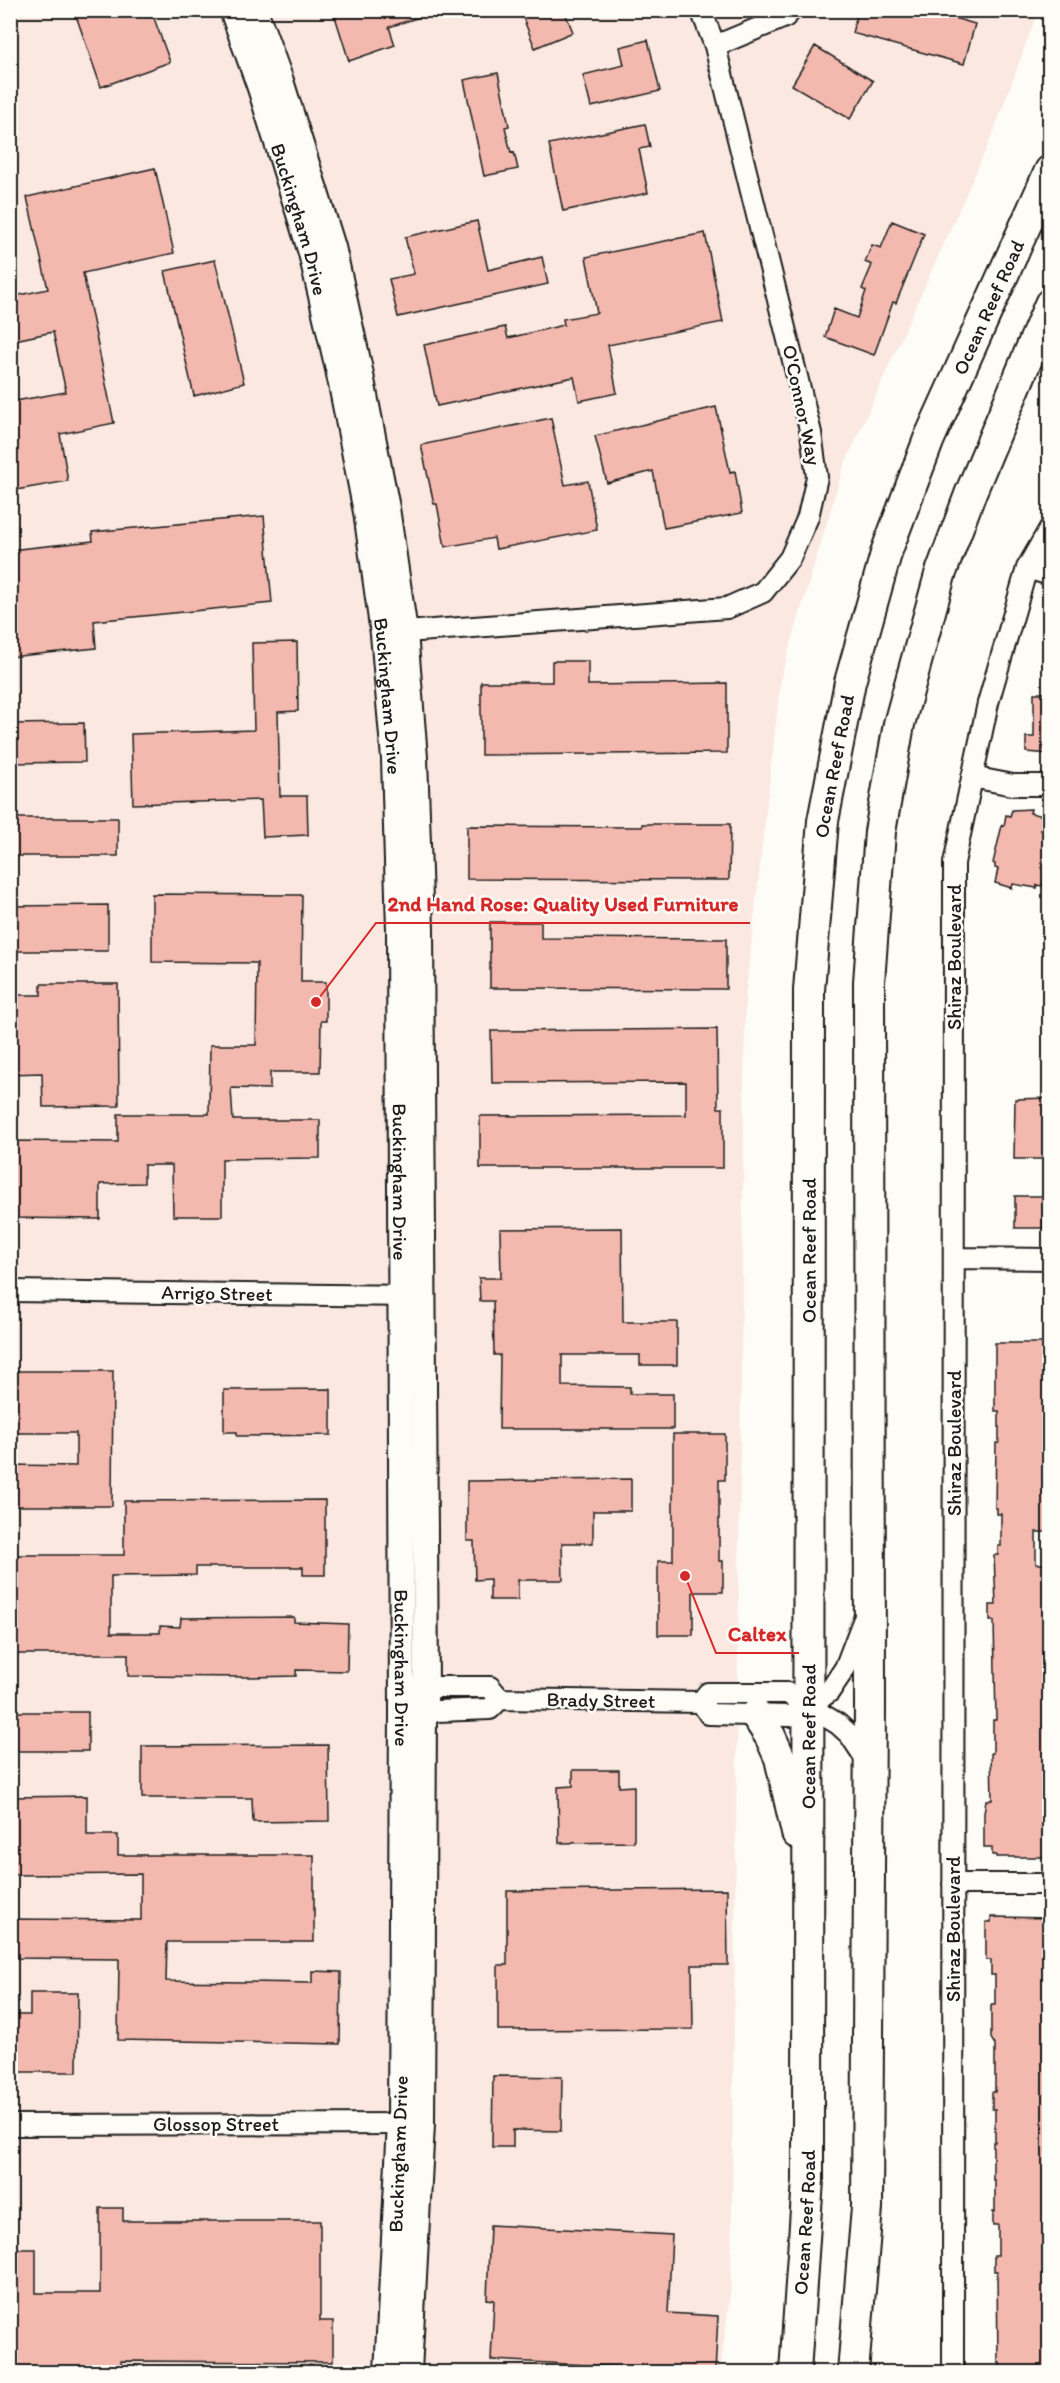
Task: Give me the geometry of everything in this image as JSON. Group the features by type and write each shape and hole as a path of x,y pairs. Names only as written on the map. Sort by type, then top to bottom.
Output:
{"main road":[{"name":"Ocean Reef Road","path":"795,2373 808,2180 809,990 824,821 850,682 887,550 929,439 1050,171"},
{"path":"853,2373 867,2208 870,1766 868,982 880,832 898,724 940,575 971,492 1050,304"},
{"path":"756,1715 770,1736 780,1758 809,1882"}],"street":[{"name":"Buckingham Drive","path":"232,10 260,88 311,253 394,633 415,758 421,917 402,1687 413,1712 409,2373"},
{"name":"Buckingham Drive","path":"255,10 281,81 333,247 360,365 387,508 394,633"},
{"name":"O'Connor Way","path":"394,633 727,608 763,592 790,558 808,517 817,477 811,433 715,46 701,10"},
{"path":"715,46 785,17 792,10"},
{"name":"Shiraz Boulevard","path":"953,2373 954,863 988,703 1027,568 1050,528"},
{"path":"1027,568 1050,575"},
{"path":"972,777 1013,785 1050,785"},
{"path":"954,1258 1050,1258"},
{"name":"Arrigo Street","path":"10,1291 412,1296"},
{"name":"Buckingham Drive","path":"412,1296 426,1687 413,1712"},
{"name":"Brady Street","path":"701,1702 709,1714 789,1716 810,1706 829,1692 845,1668 856,1643 870,1596"},
{"name":"Brady Street","path":"402,1687 489,1688 500,1699"},
{"name":"Brady Street","path":"413,1712 489,1709 500,1699 701,1702 708,1694 787,1693 810,1706 850,1735 870,1766"},
{"path":"953,1884 1050,1884"},
{"name":"Buckingham Drive","path":"387,2373 411,2124"},
{"name":"Glossop Street","path":"10,2125 411,2124"}],"shaded area":[{"path":"11,11 1038,11 992,136 843,468 781,677 745,999 731,2287 720,2372 11,2372"}],"building":[{"path":"74,10 151,10 170,62 101,87"},
{"path":"333,10 431,10 432,13 389,27 395,45 349,61"},
{"path":"520,10 564,10 573,32 535,48"},
{"path":"858,10 926,10 975,24 964,64 852,33"},
{"path":"648,40 660,91 591,107 583,75 624,65 620,47"},
{"path":"815,46 873,81 850,119 792,85"},
{"path":"498,73 509,126 505,127 511,153 514,152 518,169 484,176 464,80"},
{"path":"645,124 650,147 639,149 648,193 563,211 549,144"},
{"path":"155,168 174,253 83,273 114,423 60,434 68,481 10,491 10,402 66,392 53,332 10,341 10,297 48,289 27,197"},
{"path":"477,221 488,270 542,257 548,284 398,317 389,279 414,274 405,237"},
{"path":"892,221 924,234 896,303 893,302 874,355 825,337 834,309 857,318 866,291 862,289 872,265 865,262 872,245 881,248"},
{"path":"705,233 723,322 608,345 617,393 579,401 574,377 437,406 424,345 505,327 508,338 564,325 563,319 597,313 586,257"},
{"path":"215,260 244,383 194,396 165,271"},
{"path":"716,407 730,472 735,471 742,513 664,528 653,471 607,483 595,436"},
{"path":"551,418 565,485 588,481 597,530 496,549 494,538 445,547 437,504 434,504 421,445"},
{"path":"264,516 272,603 94,621 96,648 10,657 10,550 93,541 92,532"},
{"path":"297,642 298,711 278,712 280,796 307,796 308,835 263,837 261,800 133,804 131,734 254,730 252,643"},
{"path":"552,661 588,661 588,685 727,683 727,753 481,755 481,682 552,682"},
{"path":"1034,693 1050,693 1050,754 1026,752 1026,737 1034,737"},
{"path":"84,723 85,762 10,763 10,724"},
{"path":"1031,809 1030,813 1044,816 1041,830 1050,830 1050,880 1044,880 1042,886 1037,885 1037,888 1013,884 1012,888 995,883 998,869 993,863 1006,815 1010,816 1012,810"},
{"path":"10,818 118,818 118,856 10,856"},
{"path":"642,824 730,824 729,880 467,879 467,826 642,827"},
{"path":"152,894 302,895 301,982 326,982 326,1021 321,1021 320,1072 270,1072 270,1089 231,1088 233,1120 320,1120 320,1158 222,1159 222,1216 173,1216 172,1165 144,1165 144,1183 100,1184 100,1219 10,1218 10,1141 118,1142 118,1114 209,1114 210,1045 256,1045 257,963 152,962"},
{"path":"108,905 108,951 10,951 10,906"},
{"path":"490,922 541,922 541,938 726,939 726,989 490,988"},
{"path":"41,984 118,984 119,1106 43,1107 42,1073 10,1074 10,995 41,995"},
{"path":"717,1029 718,1108 723,1108 723,1168 480,1168 480,1116 686,1115 686,1082 492,1083 491,1031"},
{"path":"1050,1098 1050,1154 1045,1154 1045,1159 1014,1159 1015,1099"},
{"path":"1015,1196 1043,1196 1043,1228 1015,1228"},
{"path":"622,1228 623,1322 677,1322 677,1365 640,1365 640,1355 562,1355 562,1386 630,1387 630,1394 673,1394 673,1429 499,1429 500,1355 494,1355 493,1301 480,1301 479,1278 501,1278 500,1229"},
{"path":"995,1343 1048,1343 1050,1482 1047,1482 1047,1512 1050,1512 1050,1532 1036,1532 1036,1564 1049,1564 1050,1857 996,1857 992,1855 992,1847 984,1847 986,1800 992,1800 991,1753 993,1753 993,1720 996,1720 994,1621 990,1621 990,1605 996,1605 994,1555 998,1555 998,1546 1001,1546 1001,1514 997,1514 997,1508 995,1508 999,1411 995,1411"},
{"path":"10,1371 113,1371 112,1506 10,1506 10,1465 76,1466 76,1433 10,1433"},
{"path":"331,1389 331,1435 237,1436 237,1432 224,1432 224,1390"},
{"path":"673,1434 725,1434 725,1480 719,1480 719,1561 723,1561 723,1592 693,1592 693,1635 658,1635 658,1561 673,1561"},
{"path":"631,1479 631,1511 593,1511 593,1543 562,1543 563,1580 518,1580 518,1600 490,1600 490,1579 475,1580 474,1541 467,1541 467,1481"},
{"path":"325,1500 325,1575 303,1575 303,1567 196,1567 196,1575 111,1576 111,1633 160,1633 160,1626 180,1627 181,1618 294,1617 294,1622 348,1624 347,1671 296,1670 296,1676 128,1676 128,1654 10,1654 10,1555 124,1555 124,1501"},
{"path":"10,1712 88,1712 88,1751 10,1751"},
{"path":"328,1745 329,1821 253,1822 252,1798 142,1798 142,1746"},
{"path":"573,1770 619,1770 619,1787 634,1786 634,1842 559,1843 558,1787 573,1786"},
{"path":"87,1796 87,1835 118,1835 118,1855 314,1855 314,1942 167,1942 166,1981 312,1983 312,1971 341,1972 340,2044 118,2040 119,1959 10,1958 10,1919 141,1920 141,1874 10,1875 10,1797"},
{"path":"727,1889 728,1965 692,1965 693,2029 498,2030 498,1965 507,1965 507,1891"},
{"path":"991,1917 1050,1918 1050,2362 1048,2362 1048,2373 1000,2373 1000,2363 998,2363 997,2271 994,2271 994,2255 998,2255 998,2225 993,2225 995,2109 992,2109 992,2092 995,2092 995,2045 991,2038 991,2005 995,2005 995,1975 991,1975 991,1960 986,1960 986,1922 991,1922"},
{"path":"30,1993 78,1993 77,2072 10,2072 10,2015 30,2015"},
{"path":"493,2076 562,2077 561,2131 513,2130 513,2147 492,2147"},
{"path":"100,2208 123,2208 123,2221 320,2221 320,2321 333,2321 333,2362 121,2361 121,2373 10,2373 10,2249 36,2249 36,2293 100,2293"},
{"path":"490,2225 672,2235 668,2313 718,2316 715,2373 681,2373 681,2370 491,2360 494,2300 487,2299"}],"place":[{"name":"2nd Hand Rose: Quality Used Furniture","path":"316,1002"},
{"name":"Caltex","path":"685,1576"}]}
